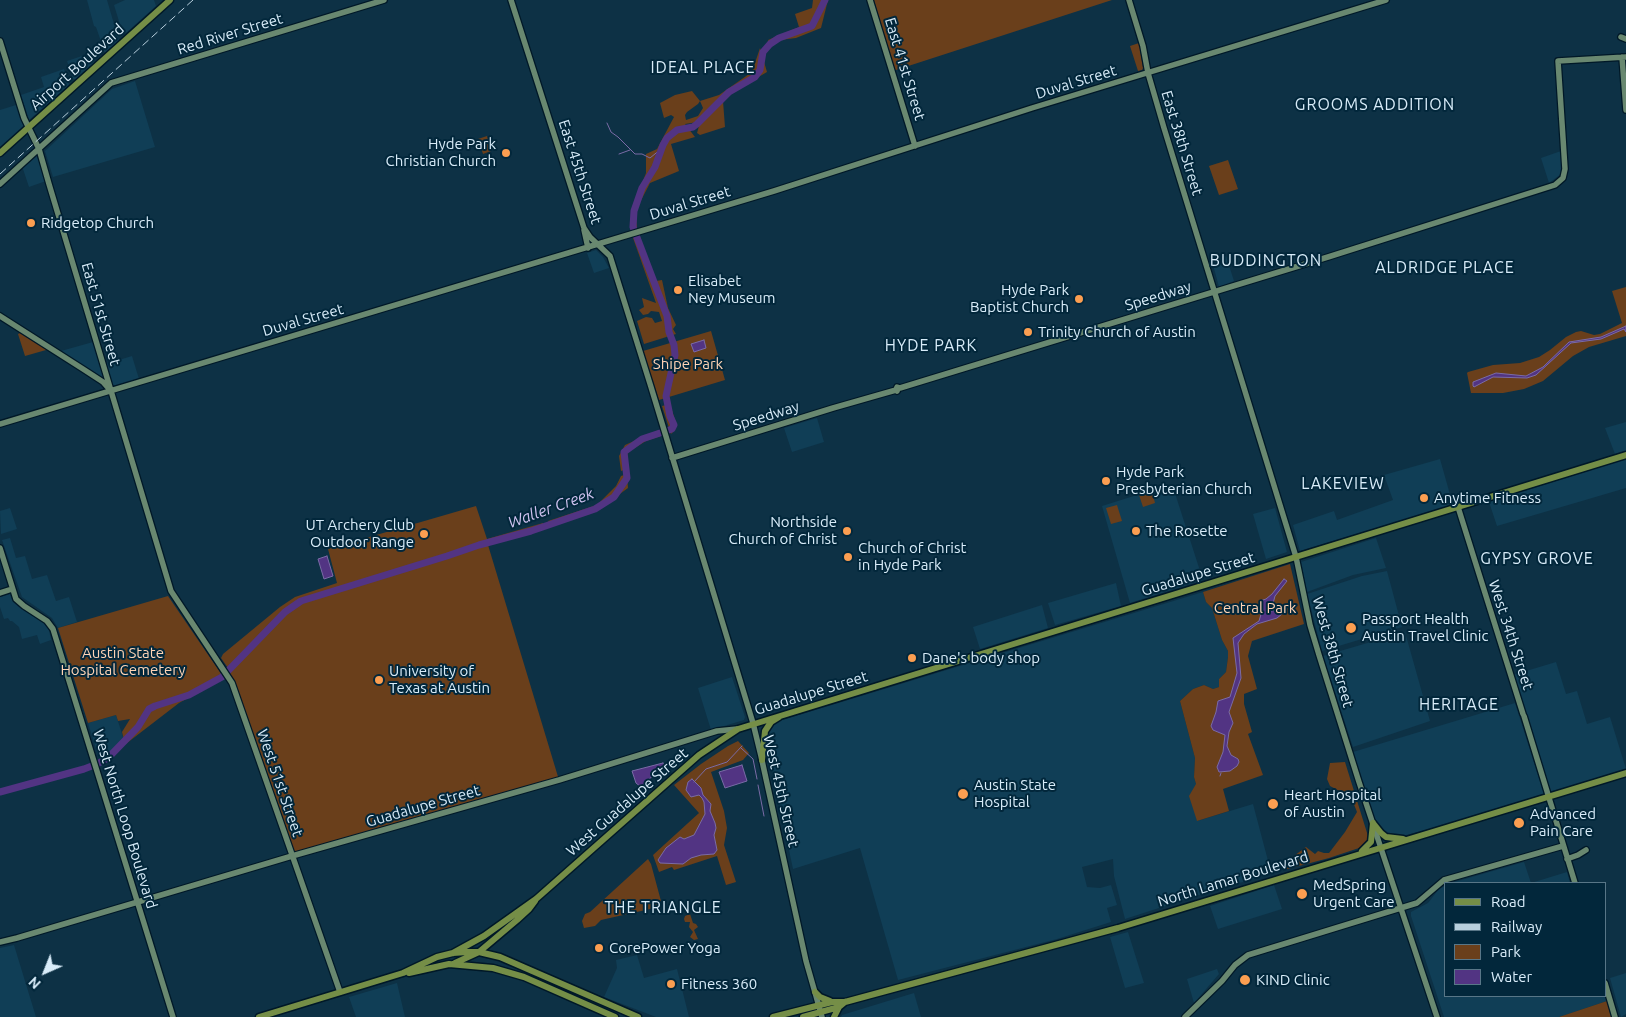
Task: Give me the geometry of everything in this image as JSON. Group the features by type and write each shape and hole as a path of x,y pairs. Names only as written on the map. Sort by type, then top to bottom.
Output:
{"main road":[{"name":"Airport Boulevard","path":"0,153 170,0"},
{"name":"Guadalupe Street","path":"738,728 1626,455"},
{"path":"762,760 765,731 771,722 782,714"},
{"name":"West Guadalupe Street","path":"452,952 484,936 536,899 699,755 738,728"},
{"name":"North Lamar Boulevard","path":"803,1017 842,1004 1124,926 1626,773"},
{"path":"1373,823 1387,838 1407,839"},
{"path":"1360,853 1371,842 1373,823"},
{"name":"West Guadalupe Street","path":"449,964 461,961 479,952 496,940 529,909 536,899"},
{"path":"496,940 494,946 500,957"},
{"path":"402,973 452,952 479,952 500,957 638,1017"},
{"path":"259,1017 402,973 449,964 493,968 524,977 615,1017"},
{"path":"524,977 529,974 549,978"},
{"path":"815,992 820,997 832,1002"},
{"name":"North Lamar Boulevard","path":"773,1017 820,1011 832,1002 842,1004"},
{"path":"834,1017 842,1004"}],"street":[{"name":"Red River Street","path":"38,149 111,83 384,0"},
{"name":"East 45th Street","path":"511,0 584,228 590,237 610,256"},
{"name":"East 41st Street","path":"870,0 915,146"},
{"name":"East 38th Street","path":"1129,0 1144,46 1148,73 1215,292"},
{"name":"Duval Street","path":"0,424 598,245 1386,0"},
{"name":"East 51st Street","path":"0,41 28,128 38,149 173,595"},
{"path":"1625,56 1626,110"},
{"name":"Speedway","path":"672,458 1215,292 1558,183 1563,178 1565,166 1558,61 1625,56"},
{"path":"0,184 38,149"},
{"path":"584,228 588,248"},
{"path":"613,240 610,246 610,256 672,458"},
{"name":"West 38th Street","path":"1215,292 1296,557 1312,630 1437,1017"},
{"path":"0,316 96,378 111,391"},
{"name":"West 45th Street","path":"672,458 762,760 798,925 820,1011"},
{"name":"West 34th Street","path":"1458,506 1550,797 1575,882"},
{"path":"0,548 12,589 0,593"},
{"name":"West North Loop Boulevard","path":"12,589 19,603 47,621 53,629 174,1017"},
{"name":"West 51st Street","path":"173,595 234,688 340,992"},
{"name":"Guadalupe Street","path":"0,942 620,762 717,732 738,728"},
{"path":"1185,1017 1222,981 1232,967 1248,955 1422,901 1444,880 1563,846"},
{"path":"1567,859 1578,856 1586,850"},
{"path":"1606,986 1615,1017"}],"shaded area":[{"path":"87,0 107,0 119,41 105,53 94,26"},
{"path":"125,0 154,0 156,6 125,33 122,31 114,5"},
{"path":"91,53 94,63 76,79 73,79 67,61"},
{"path":"64,69 69,85 29,120 21,95 44,87 41,77"},
{"path":"135,81 155,147 53,177 45,151 112,89"},
{"path":"16,105 24,127 0,147 0,110"},
{"path":"1561,151 1561,174 1549,183 1541,158"},
{"path":"37,156 46,181 29,187 22,166"},
{"path":"596,250 603,257 609,268 594,273 587,253"},
{"path":"1226,256 1234,281 1219,287 1212,261"},
{"path":"93,342 105,377 104,379 61,351"},
{"path":"132,356 139,379 116,386 112,385 106,364"},
{"path":"817,418 824,442 792,452 784,428"},
{"path":"1626,422 1626,451 1615,454 1605,428"},
{"path":"1440,459 1453,505 1300,551 1293,525 1334,511 1337,520 1393,500 1384,475"},
{"path":"1626,459 1626,488 1497,526 1489,502"},
{"path":"1172,484 1203,580 1130,603 1102,506"},
{"path":"10,508 17,529 1,534 0,511"},
{"path":"1275,508 1287,552 1266,559 1253,514"},
{"path":"10,538 16,558 25,556 32,579 47,575 56,601 69,597 77,622 58,628 52,618 22,597 2,540"},
{"path":"1376,538 1386,568 1353,575 1307,592 1301,562"},
{"path":"1387,571 1402,627 1322,651 1307,594 1362,576"},
{"path":"1116,583 1121,606 1055,625 1048,603"},
{"name":"Austin State Hospital","path":"1203,592 1206,602 1212,608 1222,640 1228,651 1228,657 1226,672 1219,679 1219,687 1213,689 1204,685 1193,689 1180,701 1195,758 1194,777 1196,784 1197,821 1253,804 1271,872 1125,919 1114,876 1113,859 1082,867 1087,887 1100,888 1111,885 1117,905 1107,908 1111,922 1057,939 898,980 860,848 793,869 767,737 773,725 779,721"},
{"path":"10,594 13,602 43,622 49,630 51,640 40,644 37,635 22,639 19,627 8,618 4,619 0,607 0,597"},
{"path":"1042,605 1048,628 980,649 973,627"},
{"path":"1405,632 1430,721 1353,747 1323,656"},
{"path":"1556,662 1566,694 1577,691 1587,724 1610,717 1626,769 1549,793 1513,675"},
{"path":"732,677 745,717 744,720 711,730 698,688"},
{"path":"1515,703 1544,794 1434,828 1382,841 1353,752"},
{"path":"116,715 124,740 108,756 100,761 88,723"},
{"path":"1524,862 1531,882 1454,882"},
{"path":"1567,872 1570,882 1534,882"},
{"path":"1274,885 1282,909 1218,929 1210,906"},
{"path":"1444,886 1444,997 1606,997 1607,1001 1559,1017 1444,1017 1411,916 1411,912 1428,903 1439,889"},
{"path":"1128,932 1144,983 1125,988 1110,937"},
{"path":"14,945 36,1017 0,1017 0,948"},
{"path":"637,955 644,978 677,969 689,1017 656,1017 604,997 617,968 616,960"},
{"path":"1217,969 1219,974 1194,1003 1187,979"},
{"path":"1626,973 1626,1014 1621,1017 1610,978"},
{"path":"397,983 405,1017 356,1017 349,997"},
{"path":"914,993 921,1017 841,1017 842,1015"}],"green space":[{"path":"813,0 828,0 821,28 796,38 780,40 770,47 768,40 799,27 795,14 812,8"},
{"path":"874,0 1112,0 896,70 893,69"},
{"path":"1139,43 1143,68 1138,71 1130,46"},
{"path":"760,48 767,72 733,92 723,101 725,127 700,135 697,133 698,122 685,124 695,137 671,144 679,171 650,183 635,212 637,227 631,230 633,207 646,173 646,154 657,149 674,117 671,115 664,118 660,103 675,95 692,91 700,101 719,95 752,72","holes":["700,101 703,108 698,116 686,120 685,115 687,112"]},
{"path":"487,136 491,151 483,154 478,139"},
{"path":"1228,160 1238,189 1219,195 1209,166"},
{"path":"640,237 656,281 662,280 668,308 676,325 673,329 676,334 644,344 637,321 646,317 652,318 655,323 662,321 659,312 651,311 643,315 639,310 644,307 642,298 656,303 633,238"},
{"path":"1626,287 1626,336 1589,347 1573,356 1543,381 1524,389 1503,393 1471,393 1468,372 1493,365 1520,363 1539,357 1576,332 1600,334 1622,323 1612,291"},
{"name":"Shipe Park","path":"711,331 725,380 659,400 643,351"},
{"path":"20,333 46,350 25,356 18,334"},
{"path":"670,404 676,423 675,430 671,434 662,406"},
{"path":"659,430 661,436 646,441 628,452 627,469 621,471 619,456 625,445"},
{"path":"627,474 628,488 613,499 590,514 550,527 548,521 597,505 616,486 621,476"},
{"path":"1152,491 1155,503 1143,507 1139,495"},
{"path":"1117,505 1122,521 1111,524 1106,508"},
{"name":"University of Texas at Austin","path":"476,506 487,539 543,523 545,529 488,545 559,780 292,856 234,688 223,669 228,668 221,658 223,654 295,597 337,583 328,549"},
{"name":"Central Park","path":"1290,564 1304,624 1252,641 1248,656 1257,689 1244,694 1244,704 1252,732 1248,734 1263,775 1223,789 1229,811 1197,821 1189,796 1196,784 1194,777 1195,758 1180,701 1193,689 1204,685 1213,689 1219,687 1219,679 1226,672 1228,657 1228,651 1222,640 1212,608 1206,602 1203,592"},
{"name":"Austin State Hospital Cemetery","path":"168,596 224,678 179,703 101,763 100,761 108,756 124,740 122,732 130,719 118,721 116,715 88,723 58,628"},
{"path":"738,741 749,753 743,760 711,772 724,811 727,828 724,845 736,882 726,885 717,856 674,870 672,867 659,872 653,855 699,813 674,785 701,764"},
{"path":"1345,762 1368,840 1362,847 1284,870 1283,864 1306,847 1315,854 1318,851 1329,853 1357,812 1351,797 1330,786 1327,779 1330,763"},
{"path":"648,859 661,901 659,907 601,920 595,926 584,928 582,921 585,914 590,912"},
{"path":"690,914 693,923 698,927 694,930 698,939 694,940 690,937 693,932 689,927 690,922 685,922 684,919 685,916"},
{"path":"1607,1001 1611,1017 1559,1017"}],"water":[{"path":"1626,326 1626,332 1624,329 1601,339 1571,343 1536,375 1527,378 1493,377 1473,386 1473,382 1496,373 1526,376 1543,367 1569,342 1601,337"},
{"path":"704,340 706,348 694,352 691,344"},
{"path":"327,556 333,576 324,579 318,559"},
{"path":"1284,579 1287,581 1275,596 1271,611 1281,611 1282,614 1277,618 1257,624 1244,634 1238,643 1241,678 1229,712 1233,723 1229,732 1227,746 1231,755 1238,759 1239,762 1230,771 1219,772 1217,767 1223,752 1225,735 1213,730 1211,726 1218,701 1230,697 1237,673 1233,638 1259,621 1262,611 1260,601 1272,594"},
{"path":"663,763 664,765 641,787 636,783 632,771"},
{"path":"742,765 747,781 725,788 719,772"},
{"path":"692,779 701,788 703,795 711,804 710,811 716,828 714,835 717,850 714,854 691,858 683,864 660,863 658,860 666,848 680,837 684,839 694,835 705,814 702,798 699,795 691,797 686,790 688,782"}],"waterway":[{"name":"Waller Creek","path":"0,792 84,769 108,758 138,727 149,709 189,695 222,677 285,612 301,601 479,545 531,531 595,509 614,497 627,478 624,452 642,439 672,429 674,425 666,396 675,355 674,345 669,332 667,316 633,227 634,211 642,188 655,167 667,138 677,130 693,127 729,92 755,77 760,70 763,52 770,44 779,38 812,26 825,0"},
{"path":"607,123 611,132 635,154 642,154 650,158 661,149"},
{"path":"619,154 630,150"},
{"path":"694,782 706,769 727,762 742,746"},
{"path":"741,748 753,759 757,779"},
{"path":"758,785 764,816"}],"railway":[{"path":"0,174 193,0"}],"place":[{"name":"Hyde Park Christian Church","path":"506,153"},
{"name":"Ridgetop Church","path":"31,223"},
{"name":"Elisabet Ney Museum","path":"678,290"},
{"name":"Hyde Park Baptist Church","path":"1079,299"},
{"name":"Trinity Church of Austin","path":"1028,332"},
{"name":"Hyde Park Presbyterian Church","path":"1106,481"},
{"name":"Anytime Fitness","path":"1424,498"},
{"name":"Northside Church of Christ","path":"847,531"},
{"name":"The Rosette","path":"1136,531"},
{"name":"UT Archery Club Outdoor Range","path":"424,534"},
{"name":"Church of Christ in Hyde Park","path":"848,557"},
{"name":"Passport Health Austin Travel Clinic","path":"1351,628"},
{"name":"Dane's body shop","path":"912,658"},
{"name":"University of Texas at Austin","path":"379,680"},
{"name":"Austin State Hospital","path":"963,794"},
{"name":"Heart Hospital of Austin","path":"1273,804"},
{"name":"Advanced Pain Care","path":"1519,823"},
{"name":"MedSpring Urgent Care","path":"1302,894"},
{"name":"CorePower Yoga","path":"599,948"},
{"name":"KIND Clinic","path":"1245,980"},
{"name":"Fitness 360","path":"671,984"}],"district":[{"name":"IDEAL PLACE","path":"703,68"},
{"name":"GROOMS ADDITION","path":"1375,105"},
{"name":"BUDDINGTON","path":"1266,261"},
{"name":"ALDRIDGE PLACE","path":"1445,268"},
{"name":"HYDE PARK","path":"931,346"},
{"name":"LAKEVIEW","path":"1343,484"},
{"name":"GYPSY GROVE","path":"1537,559"},
{"name":"HERITAGE","path":"1459,705"},
{"name":"THE TRIANGLE","path":"663,908"}]}
